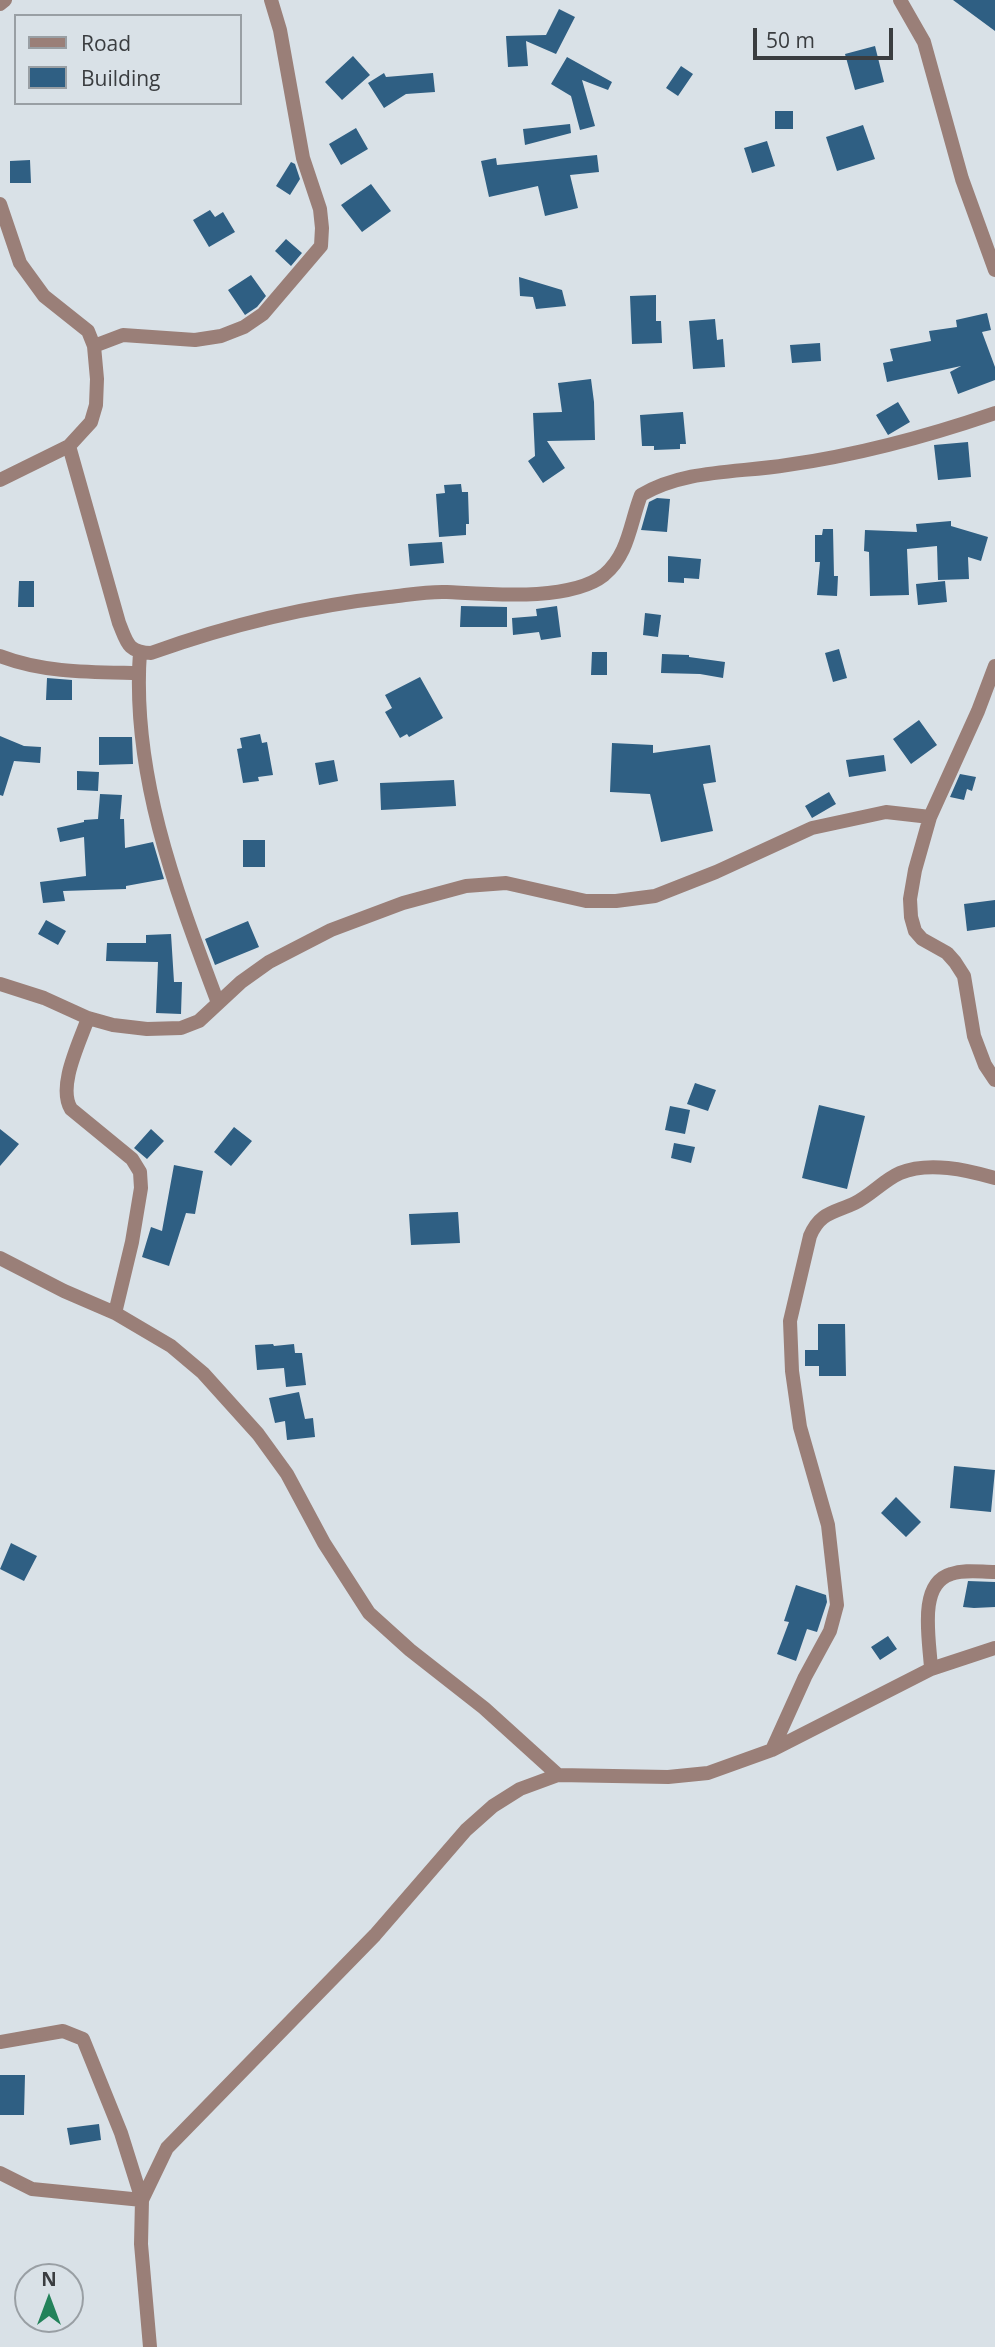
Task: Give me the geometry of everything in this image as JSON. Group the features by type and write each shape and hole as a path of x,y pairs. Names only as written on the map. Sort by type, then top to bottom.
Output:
{"street":[{"path":"0,4 5,0"},
{"path":"94,346 123,335 195,340 221,337 244,327 263,314 321,246 323,228 320,209 303,158 280,30 271,0"},
{"path":"900,0 924,42 962,180 995,270"},
{"path":"0,204 20,263 44,296 88,331 94,346 97,379 96,405 91,422 69,446 0,480"},
{"path":"69,446 119,622 129,647 140,653 151,653 248,622 339,603 443,592 492,595 546,593 582,586 604,575 624,550 641,495 659,484 688,476 787,465 853,452 938,433 995,414"},
{"path":"140,653 138,674 147,775 154,812 218,1003"},
{"path":"0,656 21,664 74,672 138,674"},
{"path":"995,666 978,711 930,817 910,899 911,917 922,940 947,953 964,976 974,1036 985,1065 995,1080"},
{"path":"0,984 113,1025 147,1029 181,1028 199,1021 241,982 269,962 331,930 403,903 466,886 506,883 586,901 617,901 655,896 716,872 812,828 886,812 930,817"},
{"path":"88,1018 66,1084 66,1101 71,1109 132,1158 140,1172 141,1188 132,1242 115,1313"},
{"path":"772,1750 805,1677 830,1631 837,1605 828,1525 800,1427 792,1371 790,1321 815,1223 875,1192 899,1174 920,1168 967,1171 995,1178"},
{"path":"0,1258 64,1291 115,1313 171,1346 195,1366 258,1434 287,1474 324,1543 369,1613 410,1650 484,1708 558,1775"},
{"path":"931,1669 928,1610 930,1593 936,1582 948,1574 966,1571 995,1572"},
{"path":"142,2200 167,2148 375,1935 466,1830 493,1806 520,1789 558,1775 668,1777 708,1773 772,1750 931,1669 995,1648"},
{"path":"0,2042 63,2031 83,2039 121,2133 142,2200 141,2245 149,2347"},
{"path":"0,2173 32,2189 142,2200"}],"building":[{"path":"953,0 995,0 995,31"},
{"path":"559,9 575,17 556,54 526,41 528,66 508,67 506,36 546,35"},
{"path":"875,46 884,82 855,90 845,54"},
{"path":"353,56 370,75 342,100 325,82"},
{"path":"567,57 612,82 608,90 582,80 595,126 580,130 571,96 551,84"},
{"path":"681,66 693,74 678,96 666,88"},
{"path":"384,73 386,77 433,73 435,92 406,94 384,108 368,83"},
{"path":"775,111 793,111 793,129 775,129"},
{"path":"570,124 571,133 525,145 523,129"},
{"path":"863,125 875,159 837,171 826,137"},
{"path":"356,128 368,149 341,165 329,144"},
{"path":"767,141 775,166 752,173 744,148"},
{"path":"597,155 599,172 570,175 578,208 545,216 538,186 489,197 481,161 496,158 497,165"},
{"path":"30,160 31,183 10,183 10,161"},
{"path":"291,162 295,164 300,179 290,195 276,186"},
{"path":"371,184 391,211 362,232 341,205"},
{"path":"210,210 215,217 223,212 235,232 209,247 193,220"},
{"path":"286,239 302,253 291,266 275,251"},
{"path":"251,275 266,296 257,307 245,315 228,290"},
{"path":"519,277 562,290 566,306 536,309 533,297 520,296"},
{"path":"656,295 656,321 661,321 662,343 632,344 630,296"},
{"path":"987,313 991,330 982,332 995,367 995,380 958,394 950,372 961,366 887,382 883,363 893,361 890,349 931,341 929,331 957,327 956,320"},
{"path":"715,319 717,340 723,339 725,367 693,369 689,321"},
{"path":"820,343 821,361 792,363 790,345"},
{"path":"591,379 595,440 547,441 565,468 543,483 528,461 535,456 533,413 562,412 558,383"},
{"path":"898,402 910,422 888,435 876,415"},
{"path":"683,412 686,444 680,444 680,449 654,450 654,446 642,446 640,415"},
{"path":"968,442 971,477 938,480 934,445"},
{"path":"461,484 462,492 468,492 469,524 466,524 466,535 439,537 436,494 445,493 444,485"},
{"path":"657,498 670,499 667,532 641,530 649,502"},
{"path":"951,521 951,526 988,537 981,561 968,557 969,579 938,580 937,546 907,549 909,595 870,596 869,552 864,551 865,530 917,532 916,524"},
{"path":"823,529 833,529 834,576 838,576 837,596 817,595 820,562 815,562 815,535 822,535"},
{"path":"442,542 444,563 410,566 408,544"},
{"path":"668,556 701,559 699,579 684,578 684,583 668,582"},
{"path":"19,581 34,581 34,607 18,607"},
{"path":"945,581 947,602 918,605 916,584"},
{"path":"461,606 507,607 507,627 460,627"},
{"path":"557,606 561,637 541,640 539,632 513,635 512,618 537,616 536,609"},
{"path":"645,613 661,615 658,637 643,635"},
{"path":"839,649 847,678 833,682 825,653"},
{"path":"592,652 607,652 607,675 591,675"},
{"path":"662,654 689,655 725,662 723,678 700,674 661,673"},
{"path":"420,677 443,718 409,737 407,734 400,738 385,712 392,708 385,695"},
{"path":"47,678 72,680 72,700 46,700"},
{"path":"919,720 937,745 911,764 893,739"},
{"path":"260,734 262,743 267,742 273,775 258,777 259,781 243,783 237,749 242,748 240,738"},
{"path":"0,736 24,746 41,747 40,763 14,761 3,796 0,795"},
{"path":"99,737 132,737 133,764 99,765"},
{"path":"612,743 653,745 653,753 710,745 716,782 703,784 713,831 661,842 650,794 610,792"},
{"path":"884,755 886,771 849,777 846,760"},
{"path":"334,760 338,781 319,785 315,763"},
{"path":"77,771 99,772 98,791 77,790"},
{"path":"960,774 976,777 972,791 967,789 964,800 950,797"},
{"path":"454,780 456,806 381,810 380,783"},
{"path":"829,792 836,804 812,818 805,806"},
{"path":"100,794 122,795 120,819 124,819 125,848 153,842 164,879 126,886 126,889 63,891 65,901 43,903 40,882 86,876 84,837 60,842 57,828 98,819"},
{"path":"243,840 265,840 265,867 243,867"},
{"path":"995,900 995,927 967,931 964,904"},
{"path":"46,920 66,931 58,945 38,934"},
{"path":"248,921 259,947 215,965 205,939"},
{"path":"171,934 174,982 182,982 181,1014 156,1013 158,962 106,961 107,943 146,943 146,935"},
{"path":"695,1083 716,1090 708,1111 687,1104"},
{"path":"819,1105 865,1116 847,1189 802,1178"},
{"path":"670,1106 690,1110 685,1134 665,1130"},
{"path":"234,1127 252,1141 231,1166 214,1152"},
{"path":"0,1129 19,1144 0,1166"},
{"path":"151,1129 164,1141 147,1159 134,1148"},
{"path":"674,1143 695,1147 691,1163 671,1158"},
{"path":"174,1165 203,1171 195,1214 186,1213 169,1266 142,1257 151,1227 162,1231"},
{"path":"458,1212 460,1243 411,1245 409,1214"},
{"path":"818,1324 845,1324 846,1376 819,1376 819,1366 805,1366 805,1350 818,1350"},
{"path":"294,1344 295,1353 302,1353 306,1385 286,1387 284,1368 257,1370 255,1345"},
{"path":"299,1392 305,1419 313,1418 315,1437 287,1440 285,1421 275,1423 269,1398"},
{"path":"954,1466 995,1470 991,1512 950,1508"},
{"path":"896,1497 921,1522 906,1537 881,1513"},
{"path":"11,1543 37,1556 24,1581 0,1569"},
{"path":"968,1581 995,1582 995,1607 963,1607"},
{"path":"796,1585 826,1595 827,1602 817,1632 807,1629 796,1661 777,1654 789,1622 784,1621"},
{"path":"888,1636 897,1649 880,1660 871,1647"},
{"path":"0,2075 25,2075 24,2115 0,2115"},
{"path":"99,2124 101,2140 70,2145 67,2128"}]}
